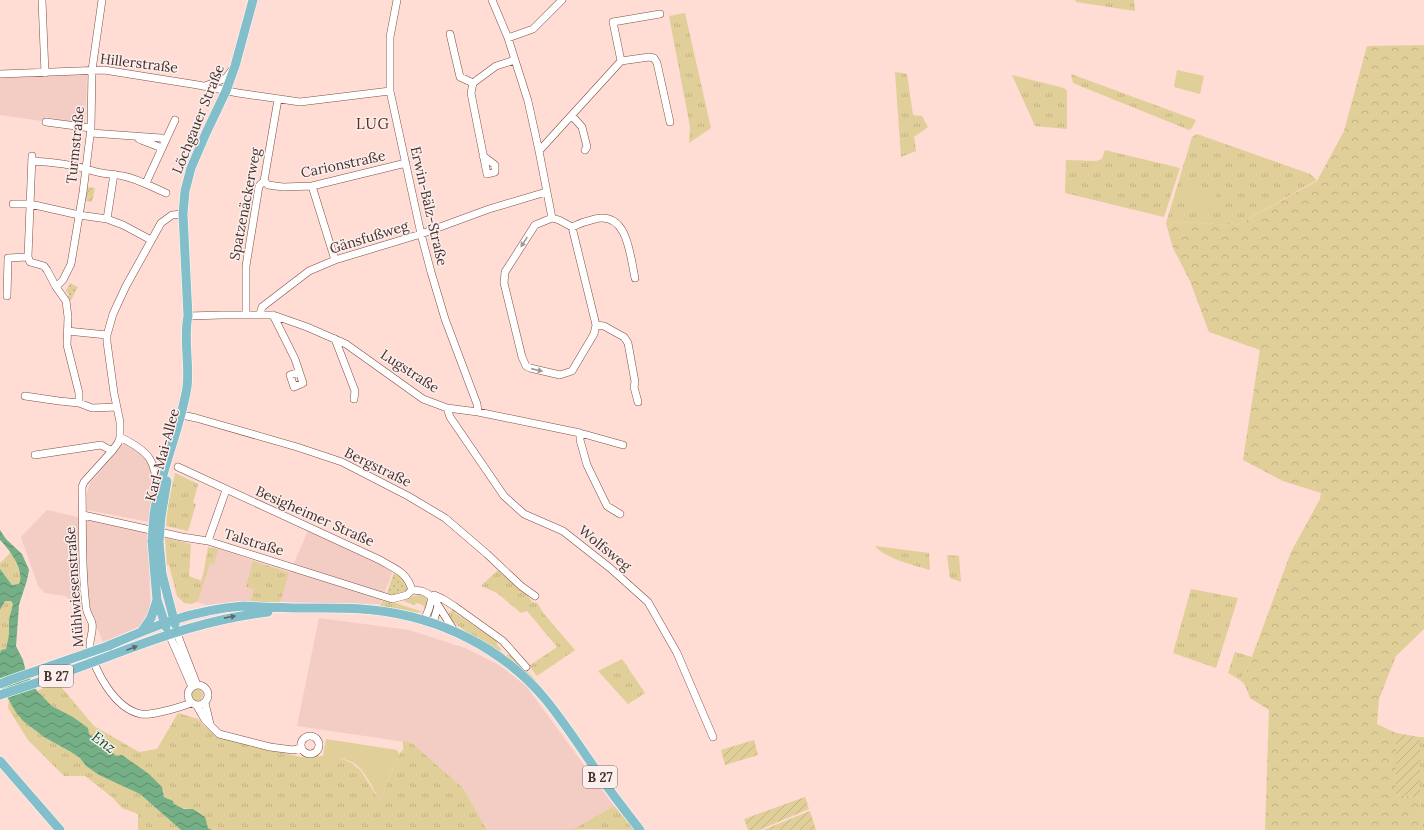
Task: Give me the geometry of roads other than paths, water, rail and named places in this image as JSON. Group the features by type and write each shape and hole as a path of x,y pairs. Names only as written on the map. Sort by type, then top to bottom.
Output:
{"main road":[{"name":"Löchgauer Straße","path":"183,214 185,191 191,168 226,91 235,66 253,0"},
{"name":"Karl-Mai-Allee","path":"173,632 164,622 157,600 155,542 157,495 167,472 184,416 187,385 188,365 186,325 188,316 183,214"},
{"name":"Karl-Mai-Allee","path":"157,516 164,492 167,472"},
{"name":"Karl-Mai-Allee","path":"155,542 174,619 173,632"},
{"name":"Karl-Mai-Allee","path":"142,631 151,618 157,600"},
{"path":"157,600 162,603 169,601"},
{"name":"B 27","path":"0,684 108,646 164,622 208,610 231,607 371,610 389,612 424,620 456,632 484,647 518,672 536,689 563,723 609,789 640,830"},
{"name":"B 27","path":"0,695 112,656 173,632 244,615 295,608"},
{"path":"0,760 60,830"}],"street":[{"path":"42,0 45,73"},
{"name":"Turmstraße","path":"56,287 63,280 71,264 79,215 91,131 92,70 102,0"},
{"name":"Erwin-Bälz-Straße","path":"397,0 390,36 390,91 421,234 445,318 477,404 478,412"},
{"path":"492,0 508,38 528,101 552,218"},
{"path":"508,38 533,29 562,0"},
{"path":"621,61 613,22 660,14"},
{"path":"450,34 460,77 473,83"},
{"path":"539,151 621,61 649,57 654,58 657,63 670,122"},
{"path":"483,156 471,93 473,83 496,66 515,60"},
{"path":"205,86 226,78 235,66"},
{"name":"Hillerstraße","path":"0,74 104,70 300,102 390,91"},
{"name":"Spatzenäckerweg","path":"246,315 246,266 259,186 264,181 278,99"},
{"path":"572,116 582,127 586,147 585,150"},
{"path":"146,183 175,120"},
{"path":"46,122 91,131 138,137 161,138 165,140"},
{"path":"138,137 141,140 162,148"},
{"path":"79,403 69,354 67,331 68,310 66,301 44,266 30,262 28,257 32,158 64,163 130,178 146,183 166,193"},
{"name":"Carionstraße","path":"264,181 268,185 283,187 312,186 406,164"},
{"path":"107,218 114,174"},
{"path":"312,186 335,260"},
{"name":"Gänsfußweg","path":"260,314 262,307 309,271 335,260 421,234 489,209 546,192"},
{"path":"12,204 30,204 79,215 107,218 151,240"},
{"path":"35,455 101,445 112,451 118,443 120,437 120,422 109,360 107,334 113,314 126,286 161,223 172,215 183,214"},
{"path":"572,228 581,222 603,217 612,220 621,227 625,234 635,278"},
{"path":"552,218 559,220 572,228 596,325 594,334 572,372 560,375 526,366 522,357 504,283 504,272 535,224 552,218"},
{"path":"7,296 8,258 28,257"},
{"path":"273,315 293,355 299,372"},
{"name":"Lugstraße","path":"188,316 273,315 336,339 375,364 423,399 447,408 478,412 580,433 623,445"},
{"path":"596,325 608,328 624,337 628,343 635,382 634,387 638,402"},
{"path":"67,331 107,334"},
{"path":"336,339 355,391 354,398"},
{"path":"25,396 79,403 92,408 117,407"},
{"name":"Wolfsweg","path":"447,408 450,417 504,496 510,502 524,514 562,531 592,553 648,602 676,653 713,737"},
{"name":"Bergstraße","path":"184,416 297,447 342,462 408,496 445,518 521,586 535,596"},
{"path":"580,433 580,440 587,465 607,506 620,514"},
{"path":"120,437 137,446 152,462 156,476 157,495"},
{"name":"Mühlwiesenstraße","path":"112,451 84,482 82,487 86,605 92,623 90,646 97,667 116,699 135,712 142,714 169,709 192,702 205,703"},
{"name":"Besigheimer Straße","path":"178,468 300,522 380,560 403,574 409,580 412,590"},
{"path":"208,541 226,490"},
{"name":"Talstraße","path":"83,515 182,537 208,541 392,599 407,595 412,590"},
{"path":"412,590 425,592 432,597 456,632"},
{"path":"432,597 434,595 438,596 448,602 503,641 526,667"},
{"path":"424,620 432,597"},
{"path":"433,623 440,609 448,602"},
{"path":"179,649 184,634 192,627"},
{"path":"173,632 195,686"},
{"path":"152,640 164,642 179,649"},
{"path":"210,724 205,703 208,697 207,690 203,686 195,686 188,692 192,702 201,715 219,734 294,750 301,748"}],"water":[{"name":"Enz","path":"0,530 6,539 22,554 29,570 19,605 16,646 23,660 26,672 37,691 52,706 73,717 88,728 89,734 93,737 99,737 112,745 112,751 115,756 122,755 149,774 162,787 164,797 173,801 174,804 184,809 193,809 205,817 208,828 212,830 181,830 140,794 99,775 86,766 80,758 44,737 23,721 15,711 0,684 0,653 1,650 6,649 9,634 9,619 13,604 11,601 5,601 0,610 0,569 12,585 19,584 20,572 12,554 0,540"}],"district":[{"name":"LUG","path":"373,123"}]}
